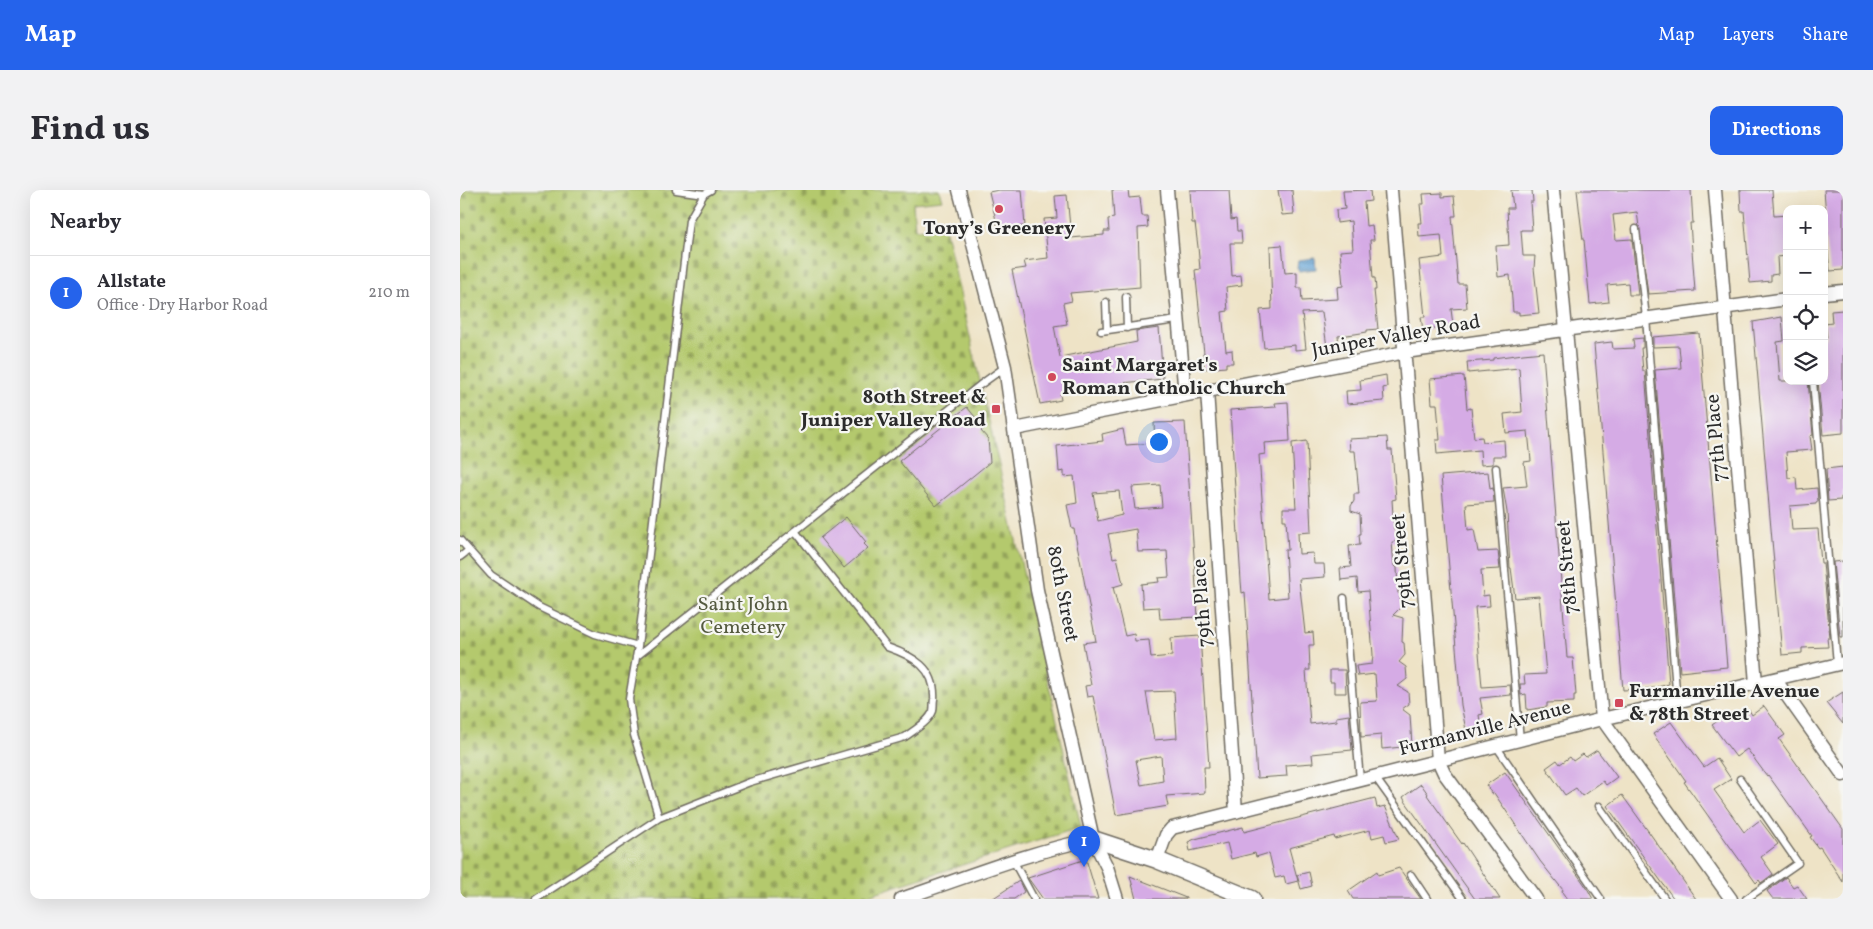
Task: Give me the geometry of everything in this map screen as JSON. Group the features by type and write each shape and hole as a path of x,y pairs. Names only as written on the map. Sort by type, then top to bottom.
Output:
{"street":[{"name":"80th Street","path":"959,190 1005,367 1037,590 1093,839 1107,866 1117,899"},
{"path":"1167,190 1184,396"},
{"name":"79th Street","path":"1391,190 1438,760 1444,773 1536,899"},
{"name":"78th Street","path":"1553,190 1602,719"},
{"name":"77th Place","path":"1715,190 1756,683"},
{"path":"1828,292 1843,290"},
{"name":"Juniper Valley Road","path":"1015,429 1405,352 1783,299"},
{"name":"79th Place","path":"1207,391 1236,812"},
{"name":"Furmanville Avenue","path":"1157,860 1166,835 1172,828 1602,719 1840,664"},
{"path":"1775,679 1843,776"},
{"path":"1602,719 1732,899"},
{"path":"901,899 938,894 1014,862 1093,839 1157,860 1252,899"}],"lane":[{"path":"676,190 704,194"},
{"path":"659,818 634,735 629,700 638,646 690,220 696,205 704,194 711,190"},
{"path":"1636,229 1646,318 1677,702"},
{"path":"1126,297 1127,328"},
{"path":"1106,302 1104,330 1177,320"},
{"path":"636,657 1005,367"},
{"path":"1813,385 1840,664"},
{"path":"1496,468 1520,740"},
{"path":"536,899 659,818 750,782 905,737 923,724 933,711 934,690 926,668 907,654 887,647 795,532"},
{"path":"460,540 491,575 539,607 596,634 638,646"},
{"path":"460,558 469,550"},
{"path":"1344,598 1360,780"},
{"path":"1496,746 1602,899"},
{"path":"1375,777 1463,899"},
{"path":"1740,779 1798,863 1746,899"},
{"path":"1599,806 1665,899"},
{"path":"1014,862 1034,899"},
{"path":"1410,875 1427,899"}],"green space":[{"name":"Saint John Cemetery","path":"460,190 939,190 942,200 913,203 915,229 945,227 1081,827 856,899 460,899"}],"water":[{"path":"1315,258 1316,269 1299,271 1297,269 1298,260"}],"building":[{"path":"1022,190 1025,226 998,228 989,192"},
{"path":"1112,190 1128,190 1129,198 1140,197 1142,216 1147,216 1148,227 1138,228 1140,287 1070,293 1072,301 1063,303 1067,324 1054,326 1060,357 1137,342 1136,331 1159,328 1163,379 1122,383 1102,389 1101,385 1060,394 1061,400 1040,404 1012,270 1026,268 1024,261 1048,258 1044,219 1057,218 1055,196 1067,195 1071,238 1104,235 1104,231 1109,231 1108,219 1114,218"},
{"path":"1190,190 1229,190 1231,220 1236,219 1237,231 1241,231 1242,243 1230,243 1232,276 1241,275 1242,285 1226,287 1228,311 1222,312 1226,351 1232,350 1233,363 1226,363 1226,367 1204,369 1195,270 1200,269 1195,223 1192,223"},
{"path":"1278,190 1292,190 1294,214 1282,215"},
{"path":"1370,190 1371,201 1364,202 1366,226 1372,225 1374,240 1370,240 1373,278 1375,278 1376,290 1374,290 1378,329 1338,336 1339,345 1327,347 1322,312 1302,313 1306,349 1295,350 1295,345 1264,348 1260,310 1272,309 1270,246 1282,245 1285,273 1297,272 1297,288 1301,288 1302,301 1338,299 1337,287 1343,286 1340,251 1353,250 1351,221 1337,223 1336,210 1345,209 1343,191"},
{"path":"1511,190 1532,190 1533,202 1530,202 1532,230 1521,230 1523,256 1535,256 1534,268 1539,313 1519,315 1519,312 1513,312 1510,275 1498,277 1496,246 1509,245 1507,208 1513,208"},
{"path":"1577,190 1691,190 1693,223 1690,223 1695,291 1648,294 1637,212 1613,215 1616,240 1632,239 1638,295 1629,295 1628,283 1607,285 1609,302 1590,304"},
{"path":"1740,190 1772,190 1774,216 1783,215 1783,256 1777,257 1778,274 1771,275 1771,281 1750,283 1744,211 1741,211"},
{"path":"1824,190 1843,190 1843,270 1830,271 1828,205 1825,205"},
{"path":"1442,193 1442,197 1454,196 1456,216 1452,216 1458,284 1465,284 1467,308 1451,309 1453,325 1423,330 1421,317 1425,317 1419,260 1443,257 1441,235 1419,237 1418,223 1422,223 1420,204 1424,204 1423,194"},
{"path":"1843,310 1843,433 1823,435 1818,385 1828,385 1828,324 1832,323 1831,311"},
{"path":"1782,317 1783,341 1777,342 1780,381 1783,381 1783,385 1808,385 1813,435 1810,436 1812,450 1786,452 1788,478 1796,477 1797,490 1817,488 1818,502 1816,504 1790,506 1792,530 1818,529 1830,638 1827,638 1828,647 1802,648 1802,653 1782,655 1753,322"},
{"path":"1699,333 1727,667 1680,672 1655,370 1681,368 1679,346 1653,347 1653,337"},
{"path":"1643,338 1643,348 1641,348 1643,371 1645,371 1669,684 1654,688 1623,690 1594,344 1612,342 1613,349 1634,348 1633,339"},
{"path":"1543,352 1567,658 1573,658 1576,695 1574,695 1574,702 1547,703 1547,707 1527,710 1526,694 1521,695 1520,684 1525,684 1524,675 1546,674 1539,596 1515,598 1510,568 1507,512 1503,488 1527,486 1524,462 1531,461 1528,431 1506,433 1504,414 1522,412 1519,368 1468,373 1467,362"},
{"path":"1386,375 1387,387 1383,388 1384,401 1347,404 1346,391 1361,390 1360,380"},
{"path":"1464,376 1467,409 1471,408 1474,438 1482,437 1483,442 1504,440 1505,456 1493,456 1493,464 1481,465 1480,450 1437,454 1436,440 1440,440 1437,404 1432,404 1430,379"},
{"path":"1288,402 1290,441 1264,443 1265,454 1259,455 1269,599 1288,597 1285,550 1288,550 1286,520 1283,520 1283,508 1296,508 1292,443 1307,441 1311,532 1298,533 1299,554 1313,553 1314,564 1324,564 1325,577 1299,579 1305,633 1313,632 1314,645 1309,645 1310,670 1306,670 1310,724 1336,721 1336,717 1349,715 1352,750 1312,754 1313,763 1286,765 1287,776 1257,778 1245,592 1242,593 1230,410 1276,407 1275,403"},
{"path":"967,407 984,428 981,431 988,439 990,462 936,506 899,461"},
{"path":"1185,422 1198,617 1160,619 1159,607 1143,608 1141,584 1159,582 1158,578 1169,577 1167,551 1138,552 1136,529 1108,534 1113,558 1117,557 1123,584 1113,587 1125,636 1134,634 1135,641 1149,640 1151,658 1172,656 1171,638 1200,636 1209,767 1204,767 1205,793 1166,796 1168,806 1116,815 1093,696 1087,697 1085,686 1091,685 1083,643 1096,641 1074,529 1072,529 1067,505 1077,503 1074,476 1064,477 1064,471 1059,472 1057,446 1103,441 1102,434 1123,429 1126,445 1155,443 1154,423","holes":["1160,485 1162,507 1135,509 1132,487","1119,491 1122,515 1098,521 1093,493","1174,691 1177,738 1154,740 1146,692","1161,756 1163,781 1141,785 1136,760"]},
{"path":"1387,437 1388,450 1392,450 1396,499 1392,500 1394,530 1398,530 1400,541 1392,542 1394,566 1397,567 1398,593 1400,595 1401,607 1393,615 1403,618 1402,642 1404,643 1405,655 1399,662 1406,667 1407,679 1398,686 1408,692 1409,704 1402,709 1410,715 1412,746 1382,749 1381,735 1361,737 1360,702 1377,701 1375,674 1358,676 1356,666 1372,664 1368,591 1358,592 1357,578 1341,580 1340,568 1351,567 1349,546 1360,545 1359,534 1361,534 1360,514 1351,511 1354,494 1359,494 1355,451 1350,451 1349,439"},
{"path":"1843,467 1843,497 1841,497 1841,500 1828,501 1826,469"},
{"path":"1488,472 1490,489 1493,488 1494,502 1466,504 1468,530 1474,529 1478,552 1498,551 1500,569 1481,570 1483,596 1489,595 1490,606 1475,607 1482,687 1510,685 1511,695 1480,698 1483,714 1479,715 1481,727 1466,730 1461,705 1441,476"},
{"path":"846,517 866,542 864,544 868,548 844,568 820,538"},
{"path":"1843,561 1843,637 1840,637 1833,562"},
{"path":"1330,670 1345,670 1346,693 1334,693 1334,682 1330,682"},
{"path":"1843,692 1843,724 1826,703"},
{"path":"1764,706 1785,735 1779,739 1843,829 1843,882 1820,847 1818,848 1810,837 1812,836 1747,749 1736,757 1712,725 1723,717 1726,721 1736,713 1739,718 1749,710 1752,715"},
{"path":"1671,722 1704,767 1717,758 1731,779 1714,790 1744,832 1760,820 1778,844 1761,857 1773,874 1761,883 1759,880 1756,883 1684,782 1686,781 1653,734"},
{"path":"1597,750 1617,777 1606,785 1603,781 1582,796 1576,788 1565,795 1546,768 1557,760 1560,764 1570,757 1573,761 1583,754 1586,757"},
{"path":"1505,772 1593,899 1567,899 1562,892 1563,890 1540,861 1494,793 1492,794 1486,785"},
{"path":"1421,784 1500,899 1475,899 1405,801 1403,797"},
{"path":"1622,795 1696,899 1674,899 1607,806"},
{"path":"1375,798 1377,808 1385,806 1399,839 1386,842 1384,835 1372,838 1370,830 1335,839 1334,836 1289,848 1298,881 1286,884 1284,876 1275,878 1269,853 1256,857 1255,853 1231,859 1227,843 1190,851 1188,842 1195,839 1243,827 1244,832"},
{"path":"1086,859 1098,899 1043,899 1028,878"},
{"path":"1399,868 1421,899 1353,899 1348,891 1377,871 1378,875"},
{"path":"1309,872 1312,886 1301,889 1297,875"},
{"path":"1130,876 1186,898 1186,899 1136,899"},
{"path":"1786,877 1793,887 1797,885 1807,899 1773,899 1767,891"},
{"path":"1019,881 1024,892 1014,899 992,899"}],"place":[{"name":"Tony’s Greenery","path":"999,209"},
{"name":"Saint Margaret's Roman Catholic Church","path":"1052,377"},
{"name":"80th Street & Juniper Valley Road","path":"996,409"},
{"name":"Furmanville Avenue & 78th Street","path":"1619,703"},
{"name":"Allstate","path":"1084,867"}]}
